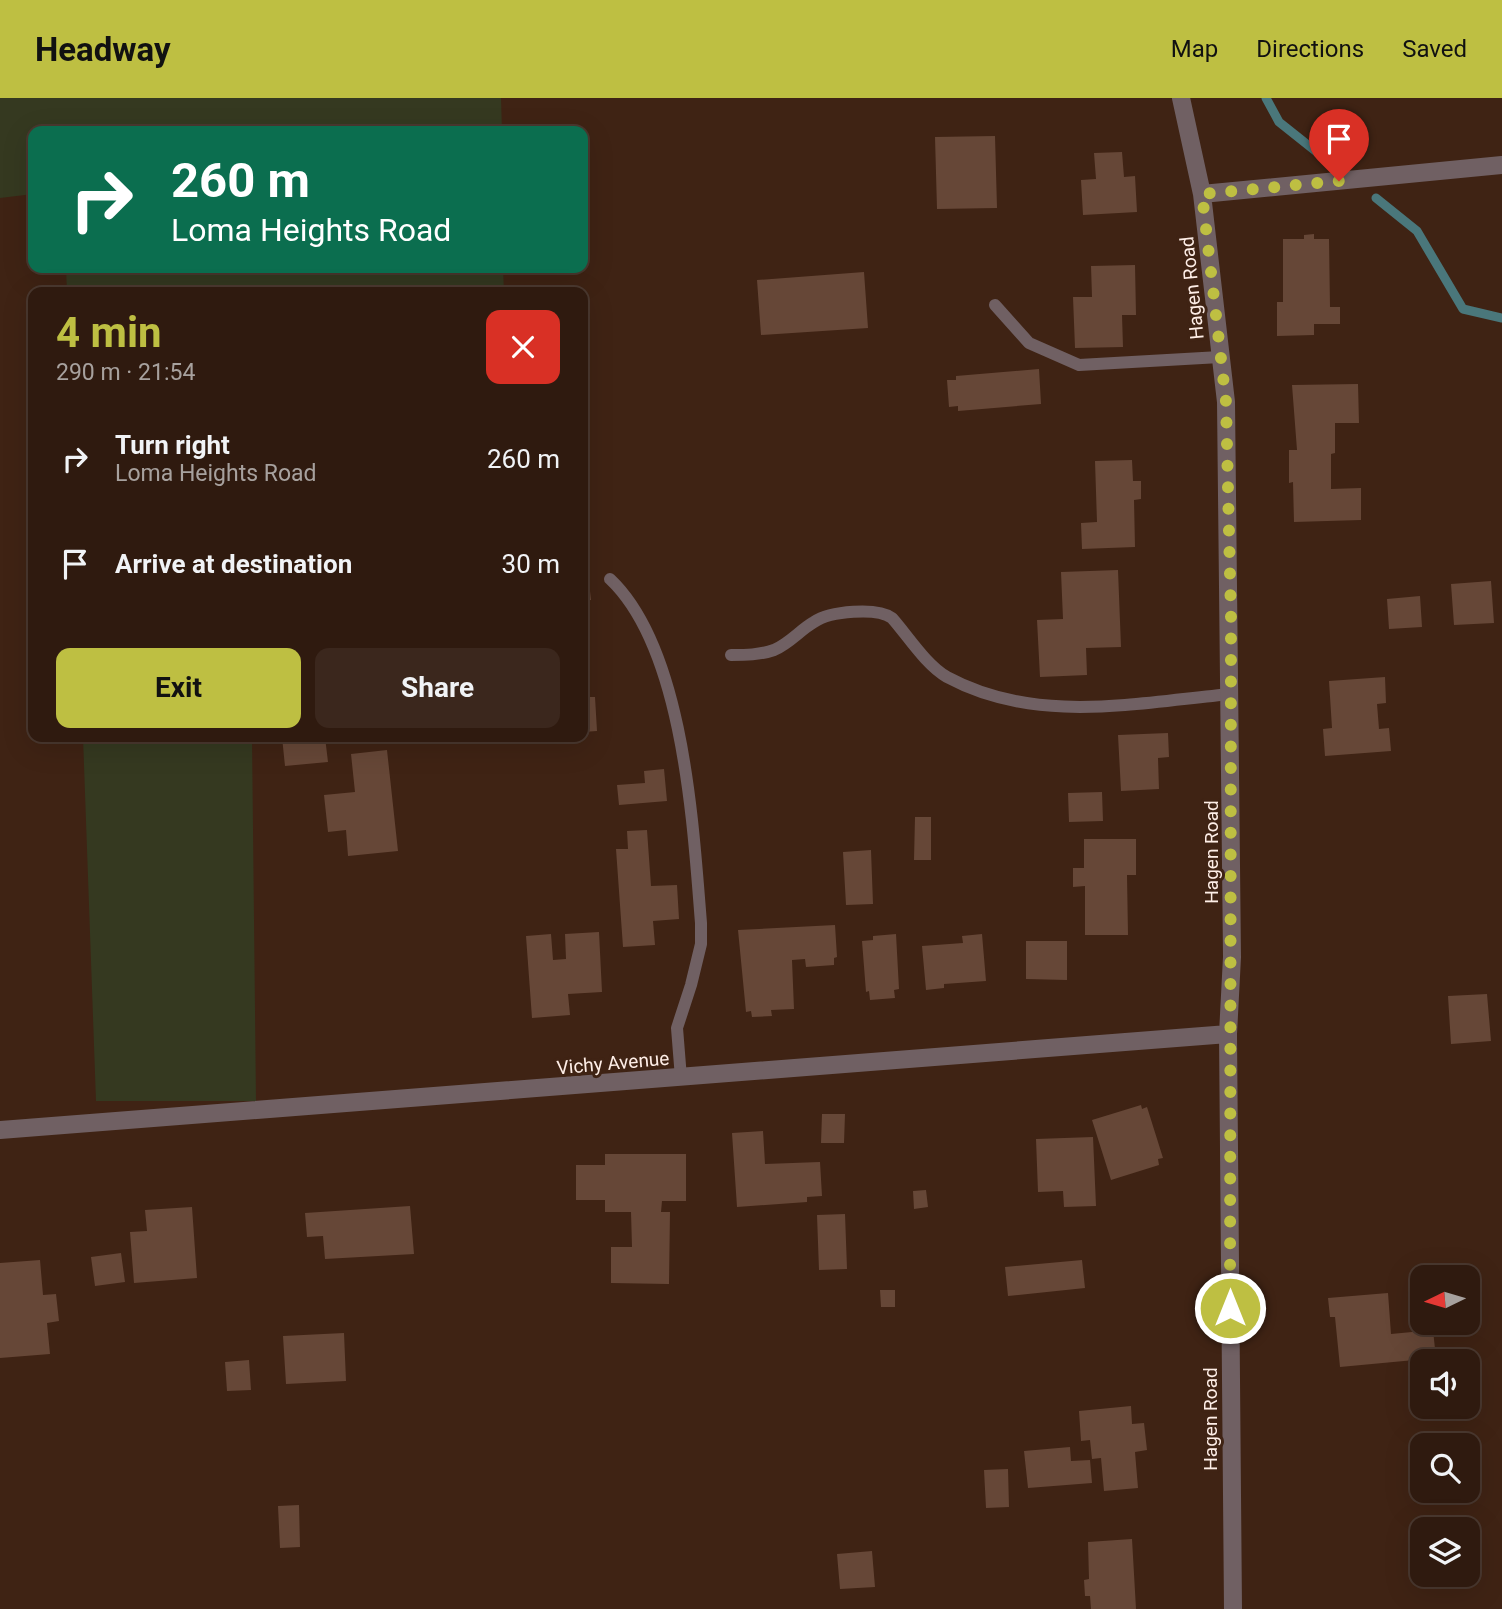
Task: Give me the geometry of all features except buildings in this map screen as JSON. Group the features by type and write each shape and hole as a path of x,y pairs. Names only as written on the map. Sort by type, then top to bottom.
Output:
{"street":[{"name":"Hagen Road","path":"1181,98 1202,194 1226,402 1231,694 1232,957 1228,1034 1233,1609"},
{"path":"1202,194 1502,165"},
{"name":"Vichy Avenue","path":"0,1130 1228,1034"}],"lane":[{"path":"995,305 1029,342 1079,365 1220,357"},
{"path":"610,579 628,597 655,649 686,779 701,923 694,975 677,1028 681,1078"},
{"path":"730,655 771,651 784,645 815,620 872,611 884,612 892,618 946,676 1021,704 1105,708 1231,694"}],"green space":[{"path":"0,98 501,98 502,126 28,126 28,195 0,198"},
{"path":"66,273 503,273 504,287 67,287"},
{"path":"83,742 252,742 256,1101 96,1101"}],"waterway":[{"path":"1266,98 1279,122 1328,161"},
{"path":"1376,198 1417,231 1463,309 1502,318"}],"route":[{"path":"1230,1308 1228,1034 1232,957 1231,618 1226,402 1202,194 1339,181"}]}
